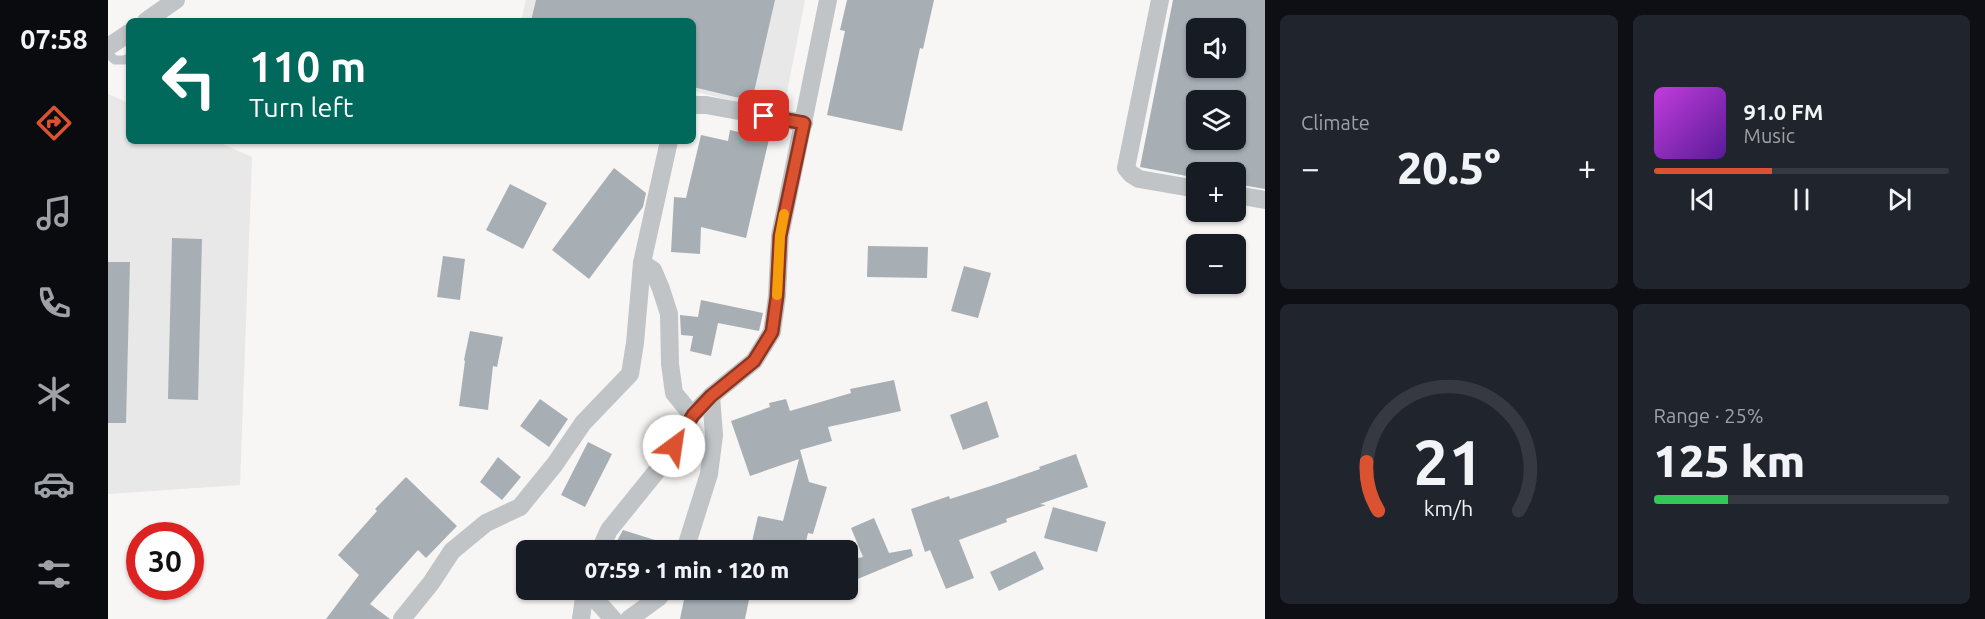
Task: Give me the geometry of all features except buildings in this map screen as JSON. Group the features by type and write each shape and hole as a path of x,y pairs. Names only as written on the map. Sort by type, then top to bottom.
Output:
{"street":[{"path":"150,18 176,0"},
{"path":"604,540 609,530 664,462 693,415 711,396 754,361 772,332 777,296 780,236 828,0"},
{"path":"1160,0 1126,168 1139,179 1186,187"},
{"path":"108,47 126,35"},
{"path":"696,105 804,123"},
{"path":"402,619 431,583 452,551 486,523 520,507 555,464 583,423 630,374 642,263 668,144"},
{"path":"1246,197 1265,200"},
{"path":"642,263 653,270 662,289 669,314 670,364 674,393 693,415"},
{"path":"688,540 709,474 714,435 711,396"},
{"path":"581,619 584,600"},
{"path":"595,600 613,619"},
{"path":"629,619 655,600"}],"lane":[{"path":"108,54 115,60 126,59"}],"shaded area":[{"path":"526,0 805,0 783,113 696,92 696,18 522,18"},
{"path":"108,94 126,102 126,144 223,144 252,157 240,485 108,494"}],"slow traffic":[{"path":"777,295 780,236 784,214"}],"route":[{"path":"674,446 693,415 711,396 754,361 772,332 777,296 780,236 804,123 764,116"}]}
